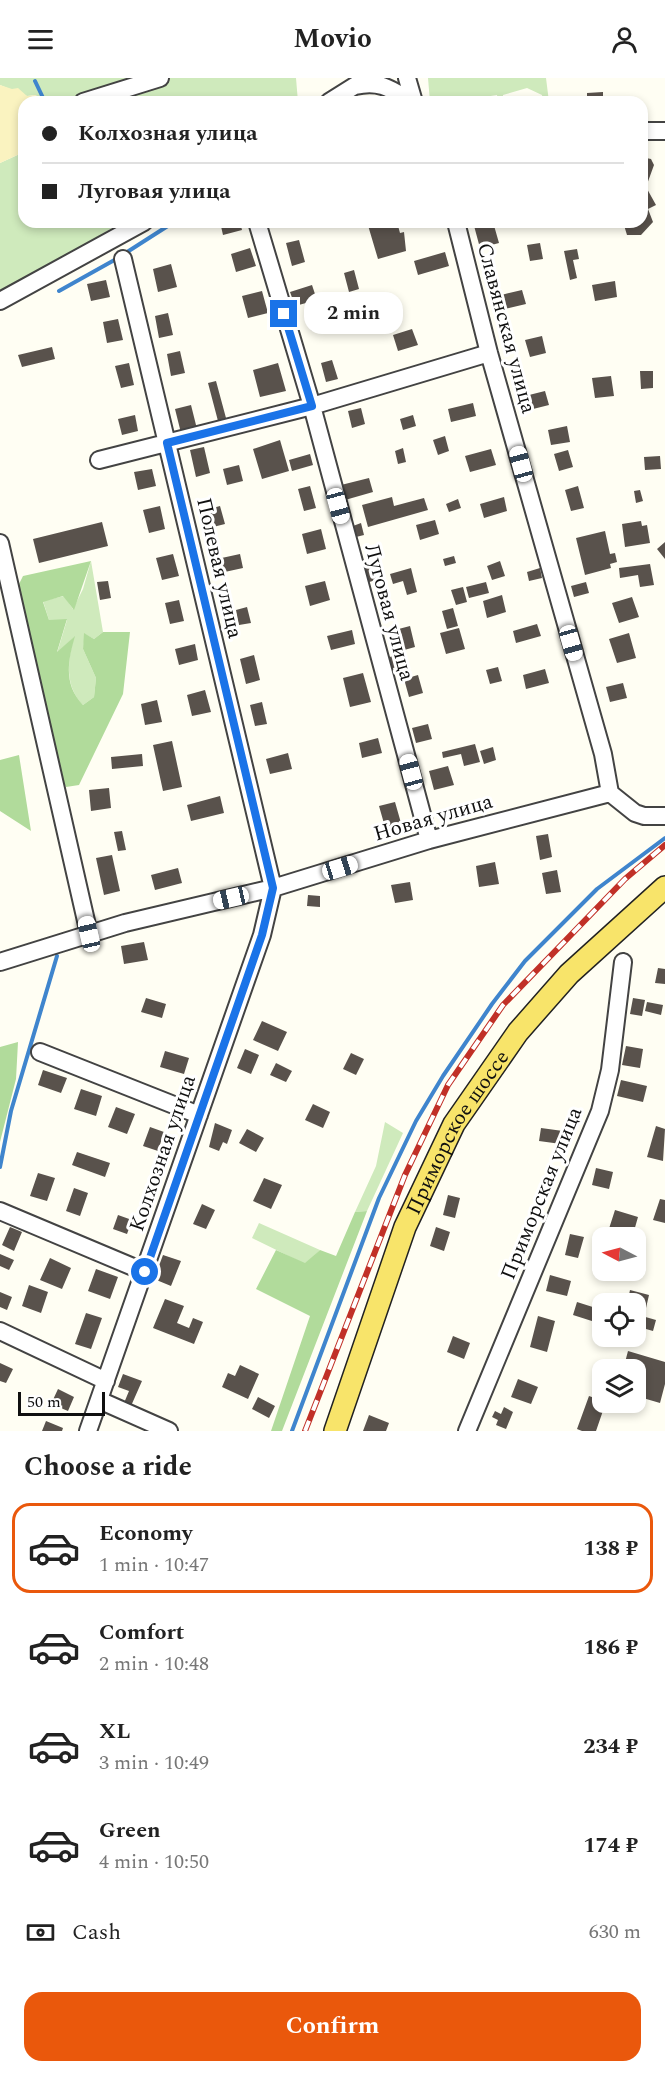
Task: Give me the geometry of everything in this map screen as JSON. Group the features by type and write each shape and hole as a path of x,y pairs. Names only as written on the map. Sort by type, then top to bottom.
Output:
{"main road":[{"name":"Приморское шоссе","path":"335,1431 405,1227 454,1124 518,1032 569,974 665,887"}],"street":[{"path":"102,96 160,78"},
{"path":"407,78 412,96"},
{"path":"339,96 361,82 371,82 390,88 403,96"},
{"path":"648,131 665,131"},
{"path":"0,300 133,228"},
{"name":"Луговая улица","path":"259,228 312,406 429,840"},
{"name":"Славянская улица","path":"458,228 489,353 603,754 609,793"},
{"name":"Полевая улица","path":"123,259 273,888"},
{"path":"99,460 312,406 489,353"},
{"path":"0,543 89,934"},
{"path":"609,793 635,813 644,816 665,816"},
{"name":"Новая улица","path":"0,962 89,934 273,888 429,840 609,793"},
{"name":"Колхозная улица","path":"88,1431 262,935 273,888"},
{"name":"Приморская улица","path":"467,1431 600,1111 610,1070 623,962"},
{"path":"40,1052 199,1114"},
{"path":"0,1211 145,1272"},
{"path":"0,1330 106,1381"},
{"path":"99,1400 169,1431"}],"green space":[{"path":"0,78 296,78 298,96 27,96 0,85"},
{"path":"428,78 546,78 548,96 542,96 527,88 503,96 430,96"},
{"path":"18,155 18,228 112,228 0,295 0,163"},
{"path":"91,561 103,632 94,639 85,634 83,649 96,678 94,697 83,705 70,682 69,664 74,637 57,653 67,620 49,620 43,601 64,596 73,609 83,589"},
{"path":"91,561 74,610 63,596 43,602 49,620 67,619 57,652 75,636 69,663 70,681 72,689 83,705 94,697 96,678 83,649 84,633 94,639 103,632 130,632 123,694 79,785 66,787 59,774 17,588 23,576"},
{"path":"19,755 31,831 0,811 0,760"},
{"path":"18,1042 16,1079 0,1142 0,1047"},
{"path":"385,1122 403,1133 367,1211 355,1212 376,1166"},
{"path":"367,1211 282,1431 271,1431 310,1316 256,1289 276,1250 305,1263 320,1250 336,1256 355,1212"},
{"path":"259,1223 320,1250 305,1264 252,1238"}],"sand":[{"path":"0,85 12,89 18,88 27,96 18,96 18,155 0,163"}],"building":[{"path":"603,92 603,96 587,96 587,93"},
{"path":"648,158 651,159 654,165 648,182"},
{"path":"648,191 656,205 648,209"},
{"path":"648,209 653,222 648,227"},
{"path":"221,228 242,228 242,230 223,235"},
{"path":"369,228 399,228 400,233 404,232 406,251 378,259"},
{"path":"475,228 495,228 499,243 480,248"},
{"path":"625,228 647,228 641,235 627,235"},
{"path":"299,240 305,262 292,266 286,243"},
{"path":"540,243 543,259 530,261 527,245"},
{"path":"250,248 256,266 236,272 231,254"},
{"path":"577,249 579,259 573,260 577,278 570,280 564,251"},
{"path":"445,252 449,266 418,275 414,261"},
{"path":"171,264 177,287 158,292 153,269"},
{"path":"354,270 359,289 349,292 344,273"},
{"path":"106,280 110,297 91,301 87,284"},
{"path":"615,281 617,297 595,301 592,285"},
{"path":"312,285 317,300 295,306 290,292"},
{"path":"522,290 526,304 505,309 501,295"},
{"path":"262,291 268,313 248,318 242,296"},
{"path":"359,297 362,307 349,311 346,301"},
{"path":"328,304 334,325 312,331 306,310"},
{"path":"168,313 173,335 159,338 155,316"},
{"path":"118,319 123,340 107,343 103,322"},
{"path":"412,329 418,345 398,351 393,335"},
{"path":"542,336 546,353 530,357 525,340"},
{"path":"52,347 55,359 22,367 18,355"},
{"path":"180,351 185,373 171,376 167,354"},
{"path":"332,360 338,379 326,382 321,363"},
{"path":"129,363 134,385 121,388 115,366"},
{"path":"278,363 286,391 260,397 253,370"},
{"path":"640,371 653,371 653,388 641,389"},
{"path":"611,376 614,396 595,398 592,378"},
{"path":"216,381 226,418 218,421 208,383"},
{"path":"545,391 549,405 525,411 521,397"},
{"path":"473,403 476,416 451,422 448,409"},
{"path":"191,405 197,429 181,433 175,409"},
{"path":"361,408 365,424 352,428 348,411"},
{"path":"135,415 138,431 122,435 118,419"},
{"path":"413,415 416,426 403,430 400,419"},
{"path":"567,426 570,442 551,445 548,430"},
{"path":"445,436 449,451 438,455 433,440"},
{"path":"280,440 289,471 262,479 253,449"},
{"path":"204,447 210,473 196,477 190,450"},
{"path":"403,448 406,462 398,464 395,451"},
{"path":"491,449 496,465 470,472 465,456"},
{"path":"568,450 573,467 559,471 554,454"},
{"path":"310,454 313,465 292,471 289,460"},
{"path":"660,456 661,469 645,470 644,457"},
{"path":"239,465 243,481 227,485 223,469"},
{"path":"152,469 156,486 138,490 134,472"},
{"path":"369,478 373,492 345,500 341,485"},
{"path":"310,486 316,508 304,511 298,489"},
{"path":"578,486 584,508 571,511 565,490"},
{"path":"640,490 643,501 636,503 634,491"},
{"path":"392,497 394,506 424,498 428,510 368,527 362,505"},
{"path":"504,497 507,511 484,518 480,504"},
{"path":"458,499 461,508 449,512 446,504"},
{"path":"160,506 165,529 149,533 143,510"},
{"path":"220,506 225,524 213,527 209,509"},
{"path":"435,520 439,534 420,540 416,525"},
{"path":"641,521 642,526 647,525 650,543 625,547 622,524"},
{"path":"102,522 108,546 39,563 33,539"},
{"path":"361,523 364,535 356,537 353,526"},
{"path":"321,529 326,549 307,554 302,534"},
{"path":"605,531 610,554 615,553 617,562 610,564 611,568 585,575 576,538"},
{"path":"665,542 665,559 657,549"},
{"path":"173,554 179,576 162,580 156,558"},
{"path":"240,554 243,568 220,573 217,559"},
{"path":"454,556 456,563 445,566 443,559"},
{"path":"372,561 376,580 366,583 362,564"},
{"path":"500,561 505,576 492,580 487,566"},
{"path":"650,564 654,585 640,587 638,575 620,578 619,568"},
{"path":"411,568 417,592 407,595 403,581 393,584 390,574"},
{"path":"540,568 542,578 529,581 527,572"},
{"path":"108,581 111,598 100,600 97,582"},
{"path":"325,581 330,600 310,606 305,586"},
{"path":"486,582 489,593 469,598 466,587"},
{"path":"586,582 589,593 574,597 571,586"},
{"path":"463,587 467,602 456,605 451,590"},
{"path":"502,595 506,612 487,618 483,601"},
{"path":"632,597 639,617 619,623 612,603"},
{"path":"179,600 184,621 170,624 165,603"},
{"path":"247,607 251,623 239,625 236,610"},
{"path":"453,608 458,626 447,629 442,611"},
{"path":"537,624 541,636 516,643 513,631"},
{"path":"410,626 415,647 397,652 391,631"},
{"path":"459,628 465,649 446,654 440,633"},
{"path":"352,630 355,644 331,650 327,636"},
{"path":"629,633 636,658 617,663 609,639"},
{"path":"195,644 198,660 179,665 175,649"},
{"path":"254,655 260,680 246,684 240,659"},
{"path":"397,655 400,666 390,669 386,658"},
{"path":"498,667 502,681 490,684 486,670"},
{"path":"545,669 549,683 526,689 523,675"},
{"path":"363,673 371,702 350,707 343,678"},
{"path":"418,675 423,693 409,697 404,679"},
{"path":"623,683 627,698 610,702 606,687"},
{"path":"205,690 211,712 192,716 187,695"},
{"path":"157,700 162,722 145,725 141,704"},
{"path":"262,702 267,724 255,726 250,705"},
{"path":"428,724 432,739 416,743 412,728"},
{"path":"378,738 382,753 362,758 359,743"},
{"path":"172,741 182,787 163,791 153,745"},
{"path":"475,744 480,762 464,766 461,754 443,758 442,752"},
{"path":"493,747 496,760 484,764 480,751"},
{"path":"288,753 292,769 270,774 266,759"},
{"path":"142,754 143,766 112,769 111,757"},
{"path":"448,766 454,785 434,790 429,771"},
{"path":"109,788 111,808 91,811 89,790"},
{"path":"220,796 224,813 191,821 187,805"},
{"path":"395,802 401,823 385,827 379,806"},
{"path":"122,831 126,850 118,851 114,832"},
{"path":"548,834 552,857 540,860 536,836"},
{"path":"112,855 120,891 104,895 96,858"},
{"path":"495,862 499,884 479,887 476,866"},
{"path":"178,868 182,883 155,890 151,875"},
{"path":"557,870 561,892 546,894 542,873"},
{"path":"410,882 413,900 395,903 391,885"},
{"path":"308,895 320,896 320,907 307,906"},
{"path":"144,942 148,960 124,964 121,946"},
{"path":"658,968 665,969 665,984 655,983"},
{"path":"146,998 166,1004 162,1018 141,1012"},
{"path":"633,998 645,1000 642,1016 630,1014"},
{"path":"647,1002 663,1005 661,1015 645,1011"},
{"path":"262,1021 287,1032 278,1051 253,1040"},
{"path":"626,1046 643,1049 640,1068 622,1065"},
{"path":"245,1049 259,1055 251,1074 237,1068"},
{"path":"165,1051 189,1058 184,1074 160,1067"},
{"path":"351,1053 364,1059 356,1075 343,1069"},
{"path":"276,1063 292,1071 286,1082 270,1075"},
{"path":"43,1070 67,1078 61,1093 38,1085"},
{"path":"621,1080 647,1086 643,1102 617,1096"},
{"path":"81,1089 102,1096 96,1116 74,1109"},
{"path":"313,1104 330,1112 323,1128 305,1120"},
{"path":"116,1107 135,1114 127,1134 108,1127"},
{"path":"215,1123 232,1130 227,1144 223,1142 219,1151 209,1147"},
{"path":"656,1126 665,1129 663,1161 647,1157"},
{"path":"150,1127 164,1132 158,1151 143,1146"},
{"path":"541,1128 563,1131 561,1144 539,1141"},
{"path":"247,1129 264,1138 256,1152 239,1143"},
{"path":"77,1152 110,1163 105,1177 72,1165"},
{"path":"596,1168 613,1172 609,1189 592,1185"},
{"path":"38,1173 55,1178 47,1201 30,1196"},
{"path":"264,1178 282,1185 271,1209 253,1201"},
{"path":"74,1188 88,1193 80,1216 66,1211"},
{"path":"448,1195 460,1198 455,1218 443,1215"},
{"path":"660,1199 665,1200 665,1223 653,1220"},
{"path":"202,1204 215,1210 206,1229 193,1224"},
{"path":"615,1210 638,1217 635,1227 610,1227"},
{"path":"118,1215 132,1220 127,1234 113,1229"},
{"path":"10,1227 22,1232 14,1251 2,1245"},
{"path":"436,1227 450,1232 444,1251 430,1246"},
{"path":"570,1234 584,1237 578,1258 565,1255"},
{"path":"0,1254 14,1260 9,1270 0,1266"},
{"path":"163,1255 181,1261 171,1286 154,1279"},
{"path":"50,1258 71,1268 62,1289 40,1280"},
{"path":"96,1269 118,1277 110,1299 88,1291"},
{"path":"550,1275 571,1281 567,1296 546,1291"},
{"path":"29,1285 48,1292 41,1313 22,1306"},
{"path":"0,1292 12,1297 7,1310 0,1307"},
{"path":"165,1299 184,1306 177,1323 189,1328 193,1318 203,1322 194,1344 153,1328"},
{"path":"577,1302 592,1307 592,1321 573,1315"},
{"path":"86,1313 102,1318 91,1349 75,1344"},
{"path":"538,1316 555,1321 547,1352 530,1347"},
{"path":"646,1317 656,1320 653,1331 646,1329"},
{"path":"453,1336 470,1343 464,1359 447,1352"},
{"path":"628,1351 665,1362 665,1384 660,1403 646,1399 646,1359 626,1359"},
{"path":"0,1363 13,1369 6,1383 0,1381"},
{"path":"240,1365 259,1374 248,1399 222,1387 228,1373 235,1376"},
{"path":"123,1374 142,1381 131,1406 124,1403 129,1391 118,1387"},
{"path":"518,1379 538,1387 531,1404 511,1397"},
{"path":"58,1389 74,1397 68,1411 51,1404"},
{"path":"589,1396 592,1397 592,1413 602,1413 596,1431 577,1429"},
{"path":"258,1397 275,1406 269,1418 252,1409"},
{"path":"504,1407 513,1412 506,1429 496,1425 498,1420 492,1417 495,1411 501,1414"},
{"path":"369,1415 389,1423 386,1431 363,1431"},
{"path":"46,1421 63,1428 62,1431 42,1431"}],"waterway":[{"path":"35,81 42,96"},
{"path":"124,254 165,228"},
{"path":"59,291 118,258"},
{"path":"292,1431 379,1198 416,1121 443,1076 492,1004 525,961 597,889 665,838"},
{"path":"0,1167 11,1111 57,956"}],"railway":[{"path":"305,1431 405,1175 448,1085 503,1005 625,879 665,845"}],"route":[{"path":"145,1272 262,935 273,888 167,443 312,406 284,314"}]}
